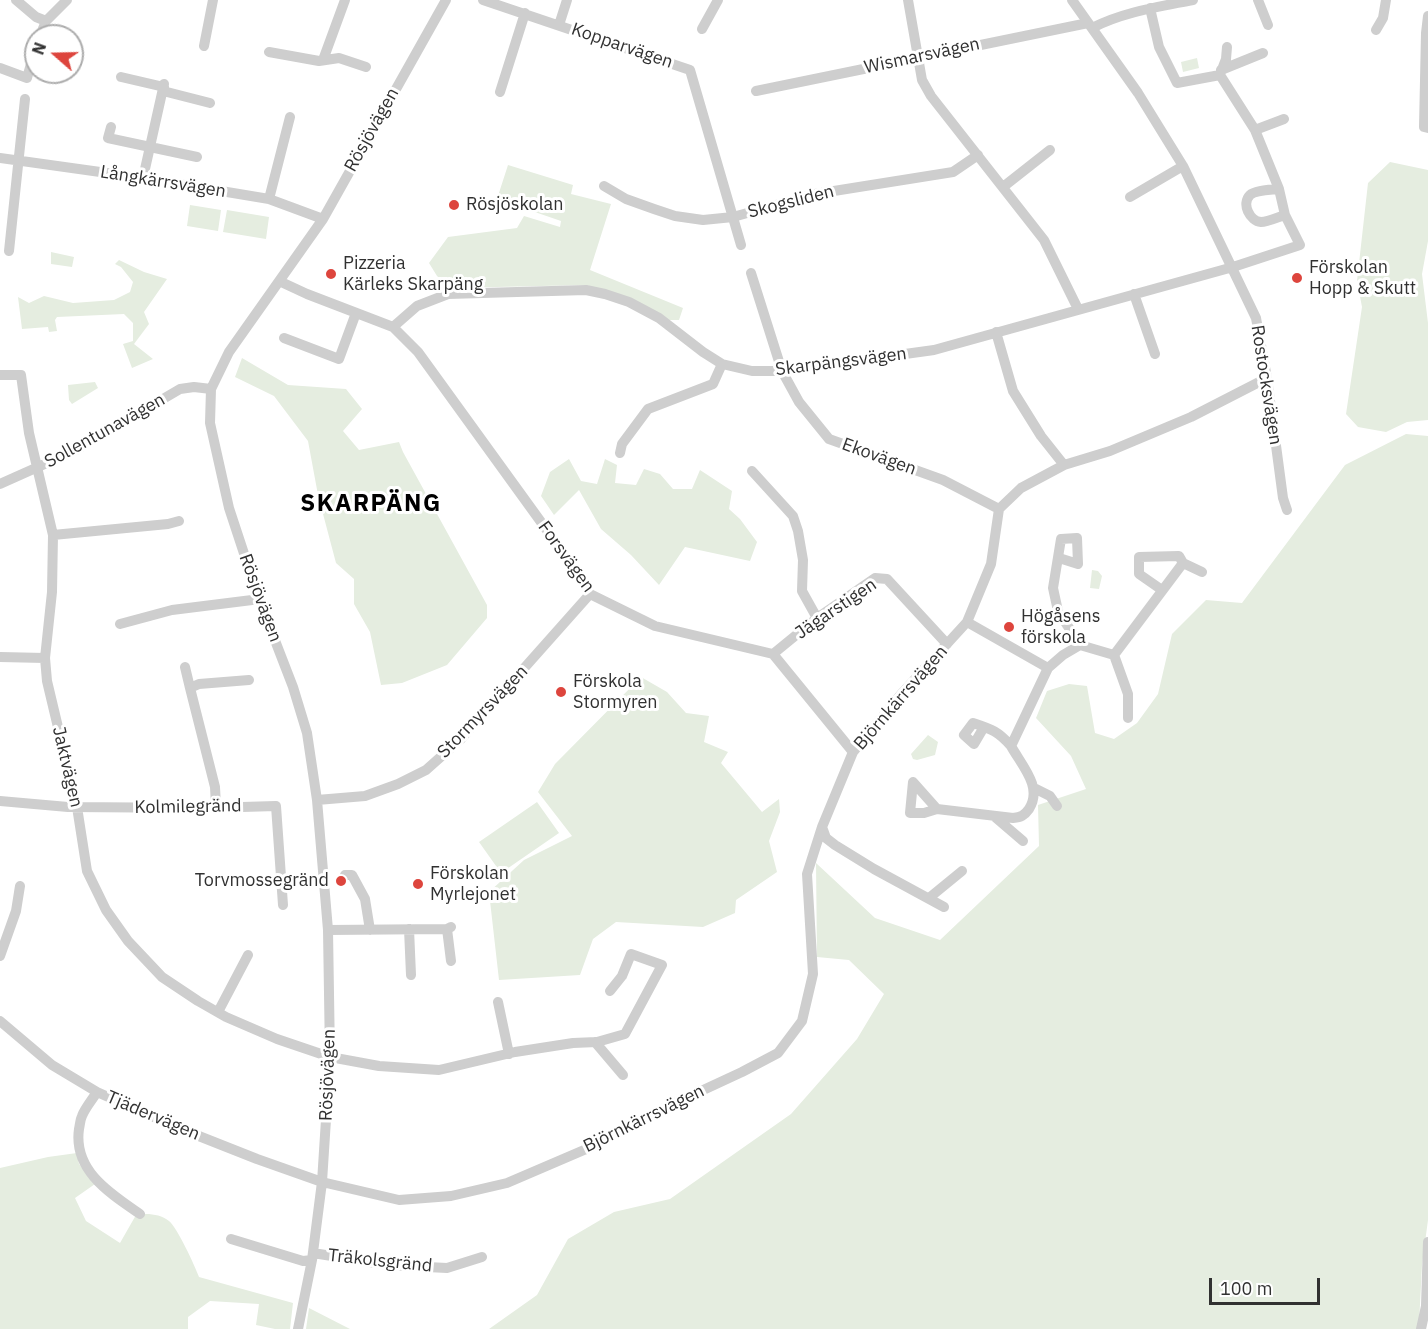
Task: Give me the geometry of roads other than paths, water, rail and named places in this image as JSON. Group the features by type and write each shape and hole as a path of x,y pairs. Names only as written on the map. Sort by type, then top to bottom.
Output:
{"street":[{"path":"16,0 36,17 46,21"},
{"path":"45,24 67,0"},
{"path":"204,46 213,0"},
{"path":"323,60 345,0"},
{"name":"Rösjövägen","path":"298,1329 313,1256 322,1182 330,1057 328,930 317,800 307,733 229,508 210,423 211,389 229,352 323,219 446,0"},
{"name":"Kopparvägen","path":"483,0 690,70 741,245"},
{"path":"559,25 567,0"},
{"path":"702,29 718,0"},
{"path":"908,0 922,80 1044,240 1078,309"},
{"name":"Rostocksvägen","path":"1072,0 1138,93 1183,166 1256,318 1267,378 1283,498 1287,510"},
{"name":"Wismarsvägen","path":"756,91 918,57 1090,25 1146,6 1192,0"},
{"path":"1258,0 1268,25"},
{"path":"1376,30 1383,18 1386,0"},
{"path":"1146,6 1159,48 1177,83 1220,73 1263,53"},
{"path":"500,92 525,13"},
{"path":"1428,16 1424,127 1428,128"},
{"path":"1220,73 1226,59 1227,47"},
{"path":"269,52 323,60 339,58 366,67"},
{"path":"0,68 24,77"},
{"path":"1220,73 1255,130 1279,189 1285,214 1262,222 1252,217 1246,208 1246,201 1251,194 1279,189"},
{"path":"122,77 210,103"},
{"path":"143,178 164,88"},
{"path":"9,251 25,99"},
{"path":"269,199 290,117"},
{"path":"1255,130 1284,119"},
{"path":"111,127 108,138 197,157"},
{"path":"1003,187 1050,150"},
{"name":"Skogsliden","path":"604,186 626,199 675,216 703,220 733,217 814,194 953,172 978,155"},
{"name":"Långkärrsvägen","path":"0,158 269,199 323,219"},
{"path":"1130,197 1183,166"},
{"name":"Skarpängsvägen","path":"393,327 417,306 448,294 586,290 629,302 659,318 722,364 752,370 782,371 934,350 1233,267 1300,245 1285,214"},
{"name":"Ekovägen","path":"751,273 782,371 799,402 829,439 943,480 999,509"},
{"name":"Forsvägen","path":"279,280 307,294 393,327 418,352 562,551 590,594 655,626 773,654"},
{"path":"1134,294 1155,354"},
{"path":"284,338 339,359 356,313"},
{"path":"996,332 1013,391 1041,436 1064,465"},
{"path":"620,453 622,444 648,409 713,384 722,364"},
{"name":"Jaktvägen","path":"0,375 21,375 28,426 53,535 52,592 45,658 47,681 77,807 87,871 106,910 128,941 162,977 218,1012 278,1039 330,1057 379,1066 439,1070 509,1054 573,1043 595,1042 625,1034 662,965 631,954 622,976 610,991"},
{"path":"999,509 1021,488 1064,465 1110,452 1191,417 1267,378"},
{"name":"Sollentunavägen","path":"0,484 76,450 180,389 194,387 211,389"},
{"path":"752,471 793,516 798,531 802,560 802,591 817,618"},
{"name":"Björnkärrsvägen","path":"322,1182 399,1200 451,1196 507,1183 584,1150 778,1053 802,1021 813,974 807,874 822,827 853,752 903,692 967,622 991,564 999,509"},
{"path":"53,535 168,524 178,521"},
{"path":"1162,590 1140,574 1139,557 1179,556 1183,563 1202,572"},
{"path":"1059,558 1053,588 1058,611 1080,645 1114,655"},
{"path":"1114,655 1183,563"},
{"name":"Jägarstigen","path":"773,654 817,618 875,578 887,579 947,644"},
{"name":"Stormyrsvägen","path":"317,800 365,796 398,784 426,770 462,738 590,594"},
{"path":"120,624 172,610 252,600 258,597"},
{"path":"967,622 1048,668"},
{"path":"1011,746 1048,668 1063,654 1080,645"},
{"path":"773,654 853,752"},
{"path":"1114,655 1128,694 1128,718"},
{"path":"0,657 45,658"},
{"path":"185,667 215,787 216,806"},
{"path":"190,688 199,684 249,680"},
{"path":"937,809 1013,818 1026,814 1035,800 1034,788 1011,746 999,732 984,727"},
{"path":"1034,788 1050,796 1057,806"},
{"name":"Kolmilegränd","path":"0,801 77,807 276,806 283,905"},
{"path":"995,817 1023,841"},
{"path":"822,827 826,837 835,845 944,907"},
{"path":"929,898 962,870"},
{"path":"345,875 352,875 364,899 370,930"},
{"path":"0,956 16,911 20,886"},
{"path":"328,930 449,928 451,961"},
{"path":"409,929 411,975"},
{"path":"218,1012 248,955"},
{"path":"498,1002 509,1054"},
{"name":"Tjädervägen","path":"0,1021 52,1065 97,1092 257,1160 322,1182"},
{"path":"0,1038 11,1032"},
{"path":"595,1042 623,1075"},
{"path":"97,1092 81,1116 78,1139 86,1168 112,1195 140,1214"},
{"path":"231,1239 303,1260 313,1256"},
{"path":"1421,1329 1426,1306 1428,1242"},
{"name":"Träkolsgränd","path":"313,1256 388,1265 447,1268 482,1257"}],"place":[{"name":"Rösjöskolan","path":"454,205"},
{"name":"Pizzeria Kärleks Skarpäng","path":"331,274"},
{"name":"Förskolan Hopp & Skutt","path":"1297,278"},
{"name":"Högåsens förskola","path":"1009,627"},
{"name":"Förskola Stormyren","path":"561,692"},
{"name":"Torvmossegränd","path":"341,881"},
{"name":"Förskolan Myrlejonet","path":"418,884"}],"district":[{"name":"SKARPÄNG","path":"371,504"}]}
